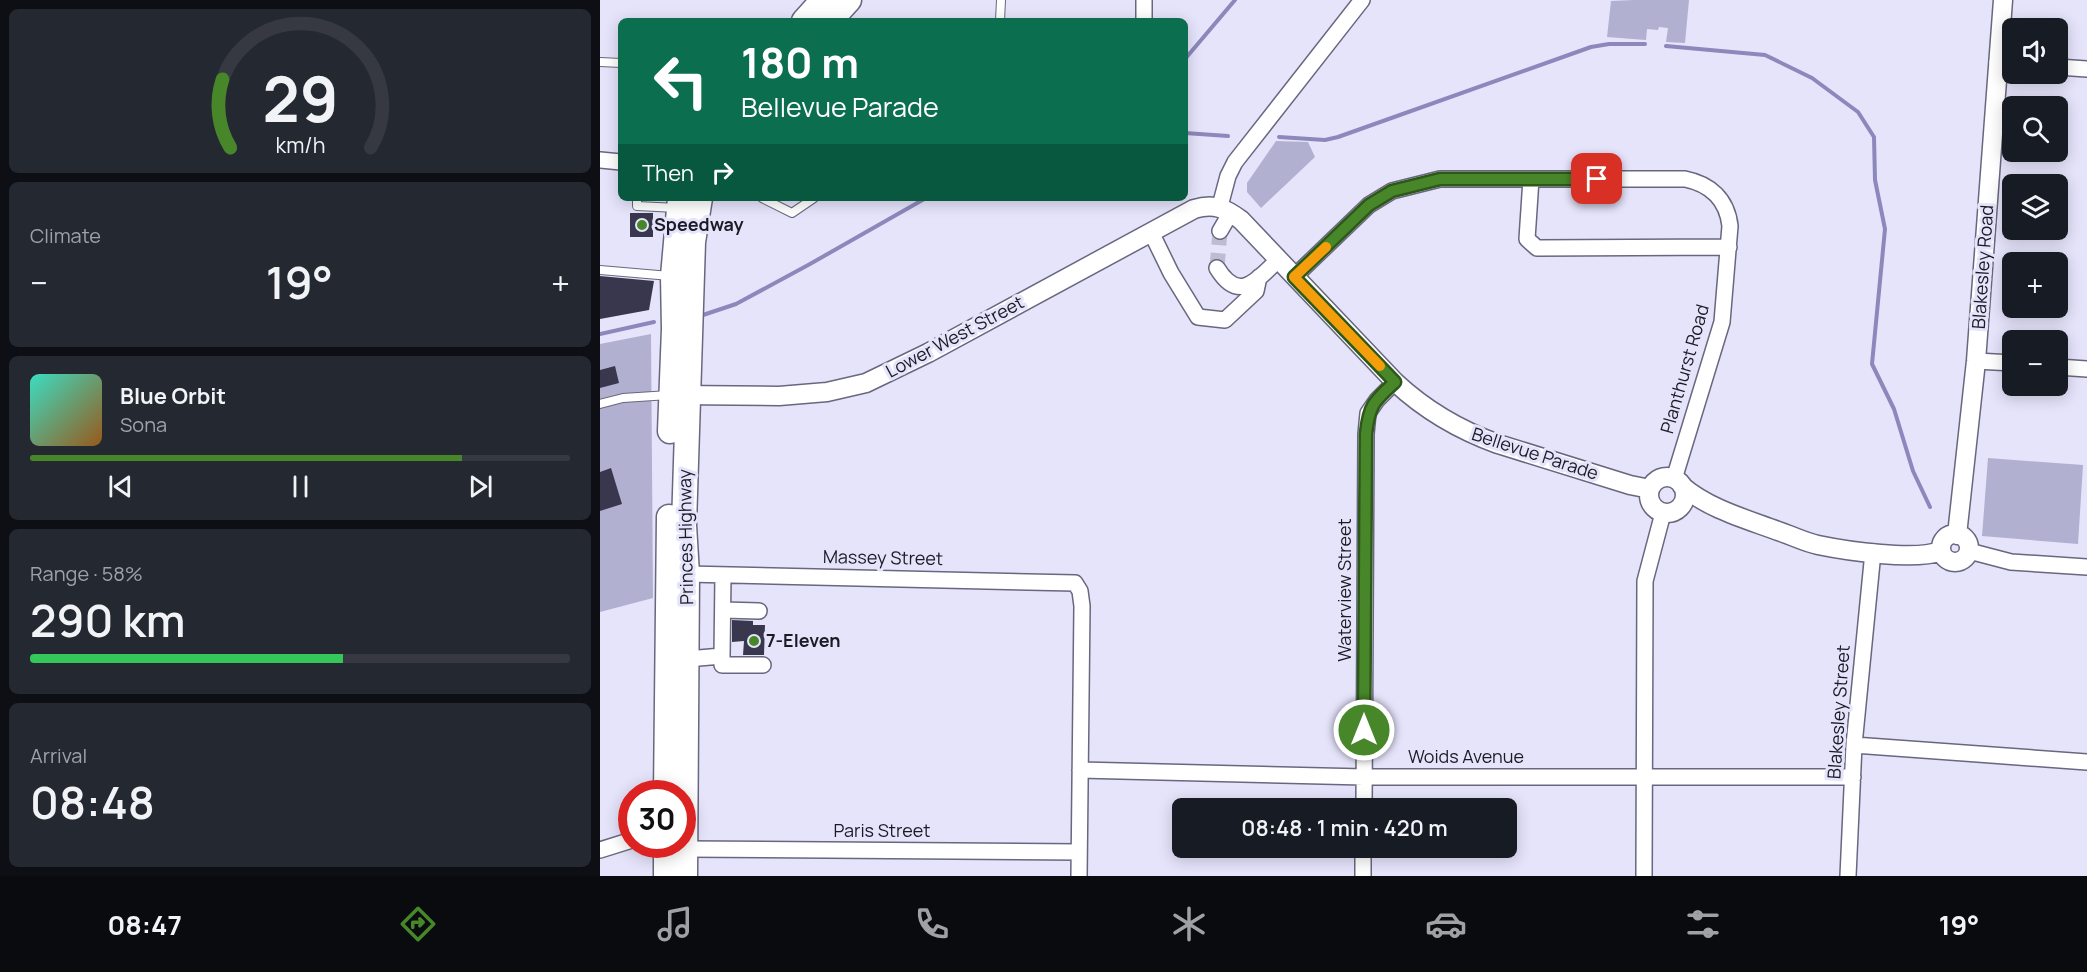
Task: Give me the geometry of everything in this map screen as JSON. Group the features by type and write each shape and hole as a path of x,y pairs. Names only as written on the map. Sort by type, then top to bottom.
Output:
{"highway":[{"path":"807,18 823,0"},
{"path":"833,18 849,0"},
{"name":"Princes Highway","path":"680,780 687,659 687,574 673,276 686,201"},
{"name":"Princes Highway","path":"666,780 679,395 693,242 686,201"},
{"name":"Princes Highway","path":"666,876 672,858"},
{"name":"Princes Highway","path":"679,858 685,876"}],"street":[{"path":"1144,0 1144,18"},
{"path":"1220,231 1228,176 1235,162 1362,0"},
{"name":"Blakesley Road","path":"2003,0 2004,18"},
{"path":"2068,68 2087,69"},
{"name":"Blakesley Road","path":"1957,534 2003,84"},
{"path":"600,160 618,162"},
{"name":"Planthurst Road","path":"1294,277 1369,205 1392,191 1440,179 1684,179 1696,181 1714,192 1725,206 1729,214 1729,247 1722,322 1678,483"},
{"path":"1531,179 1527,239 1537,248 1729,247"},
{"name":"Lower West Street","path":"679,395 779,396 827,392 867,382 928,353 1194,209 1210,205 1225,209"},
{"name":"Bellevue Parade","path":"1225,209 1241,220 1414,400 1446,421 1480,438 1630,485 1650,489"},
{"path":"1151,232 1198,317 1225,320 1256,291 1259,277"},
{"path":"1217,268 1223,278 1239,287 1248,287 1278,260"},
{"path":"1976,361 2002,362"},
{"path":"2068,368 2087,369"},
{"name":"Waterview Street","path":"1364,798 1366,434 1368,413 1377,399 1395,382"},
{"path":"1732,514 1657,511 1649,498 1650,489 1653,483 1661,478 1678,483 1702,500 1732,514 1816,544 1872,552 1931,556 1941,551"},
{"path":"1644,876 1645,581 1670,512 1684,500 1678,483"},
{"path":"1957,534 1965,539 1969,550 1965,559 1955,562 1946,560 1941,551 1943,542 1946,538 1957,534"},
{"path":"1969,550 2011,562 2087,567"},
{"name":"Blakesley Street","path":"1848,876 1854,745 1872,552"},
{"name":"Massey Street","path":"687,574 1062,581 1077,585 1081,594 1082,606 1080,770"},
{"path":"723,575 722,665 763,665"},
{"path":"723,609 759,611"},
{"path":"687,659 722,656"},
{"path":"1854,745 2087,762"},
{"path":"1079,876 1080,770"},
{"name":"Woids Avenue","path":"1080,770 1364,777 1853,777"},
{"path":"600,850 618,844"},
{"name":"Paris Street","path":"696,847 1079,852"},
{"path":"1363,858 1363,876"}],"lane":[{"path":"1000,18 1001,0"},
{"path":"600,62 618,63"},
{"path":"638,201 637,206 686,201"},
{"path":"768,201 792,213 810,201"},
{"path":"600,270 673,276"},
{"path":"600,404 623,398 679,395"}],"shaded area":[{"path":"1689,0 1685,43 1666,42 1668,28 1659,27 1658,30 1647,29 1646,40 1607,37 1611,1"},
{"path":"1276,141 1308,142 1315,157 1261,208 1247,192 1247,183"},
{"path":"651,334 653,598 600,612 600,344"},
{"path":"1988,458 2083,465 2078,544 1982,536"}],"building":[{"name":"Speedway","path":"630,213 653,213 653,237 630,237"},
{"path":"600,276 654,281 649,310 600,319"},
{"path":"615,366 619,383 600,388 600,370"},
{"path":"611,468 622,504 600,511 600,472"},
{"name":"7-Eleven","path":"732,620 753,621 753,625 765,625 764,655 743,655 744,641 732,642"}],"waterway":[{"path":"1188,55 1235,0"},
{"path":"1279,137 1325,140 1338,137 1591,47 1609,44 1645,44"},
{"path":"1666,46 1765,55 1812,78 1858,112 1874,137 1875,180 1885,229 1872,364 1894,409 1913,471 1930,507"},
{"path":"1188,133 1228,136"},
{"path":"703,315 736,304 921,201"},
{"path":"600,334 654,322"}],"tunnel":[{"path":"1217,268 1220,231"}],"slow traffic":[{"path":"1326,247 1294,277 1380,366"}],"place":[{"name":"Speedway","path":"642,225"},
{"name":"7-Eleven","path":"754,641"}],"route":[{"path":"1364,730 1366,434 1368,413 1377,399 1395,382 1294,277 1369,205 1392,191 1440,179 1597,179"}]}
